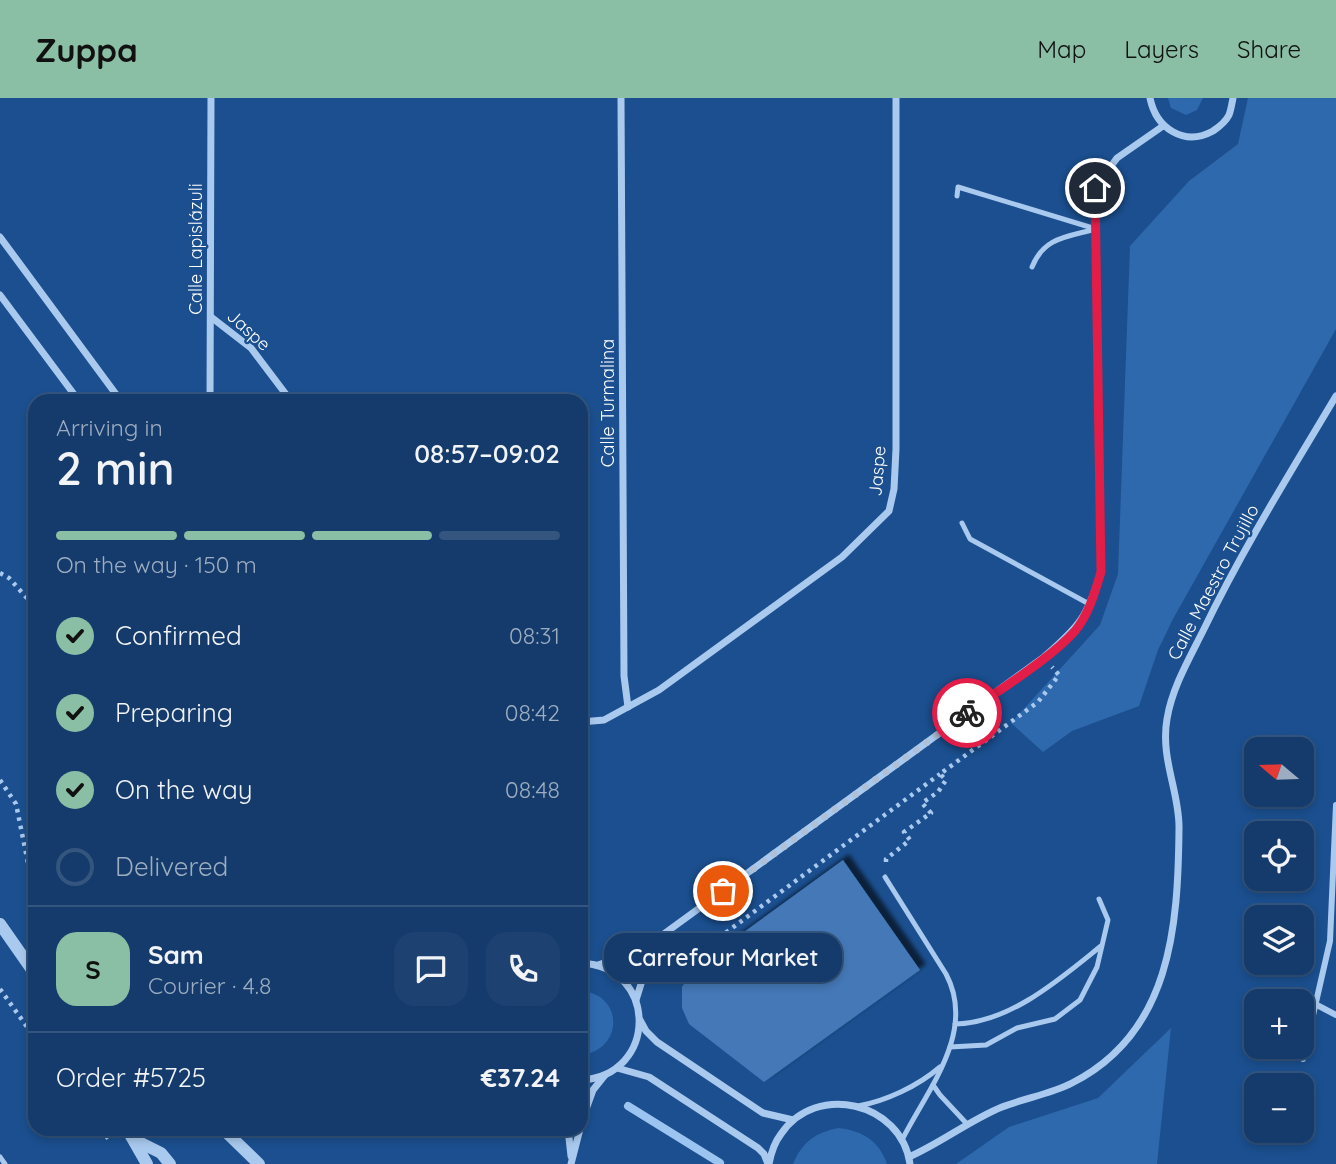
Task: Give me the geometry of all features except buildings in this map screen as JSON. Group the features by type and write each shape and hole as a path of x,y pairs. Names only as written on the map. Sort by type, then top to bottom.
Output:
{"street":[{"name":"Calle Lapislázuli","path":"210,394 211,98"},
{"name":"Calle Turmalina","path":"621,98 624,663 628,707"},
{"name":"Jaspe","path":"588,721 604,720 659,690 842,557 889,511 894,489 896,449 896,98"},
{"path":"1150,98 1153,111 1163,126 1175,134 1190,138 1204,136 1220,127 1228,115 1233,98"},
{"path":"598,965 661,936 1044,657 1075,630 1091,605 1101,572 1095,188 1117,158 1163,126"},
{"path":"0,237 116,394"},
{"path":"0,295 74,394"},
{"name":"Jaspe","path":"211,317 251,348 286,394"},
{"name":"Calle Maestro Trujillo","path":"909,1160 1000,1108 1072,1083 1101,1064 1128,1040 1153,1000 1169,954 1177,877 1179,825 1166,761 1167,720 1178,682 1218,599 1336,396"},
{"path":"1314,1017 1333,941 1336,805"},
{"path":"0,924 28,964"},
{"path":"636,1001 650,955 661,936"},
{"path":"588,964 598,965 622,978 636,1001 640,1020 646,1031 657,1042 763,1114 793,1120"},
{"path":"1317,1005 1336,1015"},
{"path":"588,1104 593,1090 630,1055 638,1038 640,1020"},
{"path":"617,1068 649,1077 758,1148 768,1164"},
{"path":"588,1079 606,1075"},
{"path":"768,1164 781,1133 793,1120 824,1105 841,1103 876,1113 902,1140 909,1160"},
{"path":"132,1136 147,1164"},
{"path":"134,1136 161,1153 170,1164"},
{"path":"230,1136 259,1164"},
{"path":"569,1136 572,1162"},
{"path":"572,1162 578,1136"}],"lane":[{"path":"957,196 958,187 1096,229"},
{"path":"1032,267 1038,253 1049,243 1096,229"},
{"path":"962,523 970,538 1091,605"},
{"path":"885,877 951,984 956,1007 950,1047 933,1085 902,1140"},
{"path":"950,1047 986,1045 1017,1028 1055,1019 1080,1000 1097,967 1108,920 1099,899"},
{"path":"955,1024 973,1024 1011,1008 1056,982 1102,946"},
{"path":"858,1106 878,1102 932,1074 942,1065"},
{"path":"933,1085 968,1126"},
{"path":"0,1157 5,1164"}],"path":[{"path":"0,573 28,599"},
{"path":"680,922 701,951 1038,702 1059,675 1044,657"},
{"path":"885,877 886,859 910,840 904,832 931,813 922,803 938,792 946,780 940,774"},
{"path":"0,780 16,804 28,863"},
{"path":"0,989 28,1028"}],"shaded area":[{"path":"1168,98 1203,98 1197,110 1186,115 1171,108"},
{"path":"1248,98 1336,98 1336,329 1173,619 1158,650 1139,706 1072,731 1043,752 1011,723 1100,625 1118,574 1130,246 1189,181 1238,144"},
{"path":"588,992 595,994 605,1002 611,1011 613,1022 605,1043 588,1053"},
{"path":"1171,1028 1157,1164 956,1164 1009,1127 1098,1098"},
{"path":"839,1128 869,1138 880,1149 887,1164 793,1164 811,1139 823,1132"}],"waterway":[{"path":"628,1106 720,1163"}],"way so far":[{"path":"723,891 967,713"}],"place":[{"name":"Carrefour Market","path":"723,891"}],"route":[{"path":"967,713 1044,657 1075,630 1091,605 1101,572 1095,188"}]}
